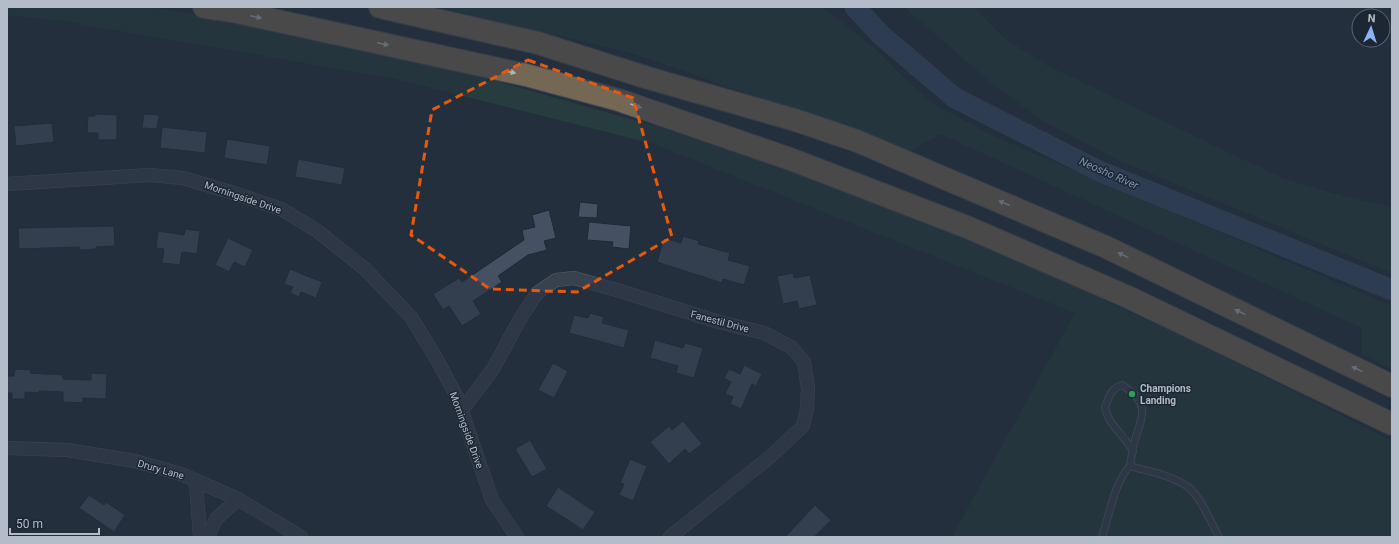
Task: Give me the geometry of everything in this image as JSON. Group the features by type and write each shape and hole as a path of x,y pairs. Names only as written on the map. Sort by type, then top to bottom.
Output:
{"highway":[{"path":"204,7 240,13 526,75 619,100 793,160 968,227 1128,297 1392,424"},
{"path":"380,7 538,43 648,78 796,120 857,141 1106,247 1392,386"}],"street":[{"name":"Morningside Drive","path":"7,184 150,175 183,178 238,194 281,209 316,230 365,269 411,317 436,358 457,397 492,500 512,535"},
{"name":"Fanestil Drive","path":"462,410 493,369 537,293 556,280 574,278 719,322 764,332 790,347 804,362 808,388 807,409 803,426 771,456 670,537"},
{"name":"Drury Lane","path":"7,448 66,450 135,461 190,477 238,499 301,537"},
{"path":"196,481 200,537"},
{"path":"208,537 216,519 238,499"}],"lane":[{"path":"1102,537 1120,482 1130,466 1143,414 1140,402 1130,390 1122,385 1111,392 1105,406 1111,425 1128,441 1133,451"},
{"path":"1130,466 1174,479 1189,488 1204,508 1219,537"}],"highlighted area":[{"path":"528,60 633,98 672,237 577,292 490,289 411,235 432,110"}],"green space":[{"name":"Champions Landing","path":"7,7 147,7 200,15 443,66 669,130 755,158 892,209 990,248 1191,340 1392,441 1392,537 952,537 1075,313 654,144 391,78 57,20 7,15"},
{"path":"438,7 823,7 874,48 932,103 991,135 1392,306 1392,369 1362,355 1362,328 941,134 906,153 844,127 631,53"},
{"path":"904,7 974,7 1003,37 1046,65 1284,179 1346,197 1392,207 1392,273 1120,161 1045,122 994,85"}],"building":[{"path":"95,114 117,115 117,140 98,140 98,133 87,133 88,116 95,116"},
{"path":"144,114 159,115 157,129 142,128"},
{"path":"52,123 54,142 16,146 14,126"},
{"path":"162,127 207,132 205,153 160,148"},
{"path":"227,139 270,146 267,165 224,158"},
{"path":"298,159 345,168 342,185 295,177"},
{"path":"580,202 598,204 597,218 578,217"},
{"path":"549,210 556,238 544,241 547,250 528,255 498,276 502,282 473,301 481,314 462,326 449,306 443,310 433,294 459,278 462,282 524,240 522,230 535,227 532,215"},
{"path":"589,222 631,226 629,249 612,247 613,242 587,240"},
{"path":"114,226 115,246 80,250 79,247 19,249 18,228"},
{"path":"185,229 200,231 197,254 182,252 180,265 162,263 164,249 156,248 158,231 184,235"},
{"path":"683,236 699,241 698,244 730,253 728,260 750,266 744,285 723,279 722,283 657,262 664,238 681,243"},
{"path":"228,238 253,250 245,267 234,262 229,272 215,265"},
{"path":"290,269 322,282 316,298 301,292 299,297 290,293 293,287 284,284"},
{"path":"793,273 794,278 810,275 817,305 799,309 797,301 783,304 777,276"},
{"path":"590,313 604,317 602,323 629,330 624,348 569,333 574,315 588,318"},
{"path":"655,340 683,348 685,343 703,348 694,378 676,373 678,366 650,358"},
{"path":"553,363 568,371 554,398 538,390"},
{"path":"744,365 762,374 756,386 752,384 741,409 730,404 733,397 725,394 731,382 724,378 729,369 740,374"},
{"path":"15,369 31,370 30,373 63,375 63,379 91,380 91,373 107,374 106,399 83,398 83,403 63,402 63,392 39,391 39,393 25,392 25,399 12,399 12,393 7,393 7,376 14,376"},
{"path":"683,421 702,444 689,454 685,449 669,464 650,442 669,426 672,430"},
{"path":"530,440 547,469 532,477 515,449"},
{"path":"630,459 647,466 633,501 619,495 624,484 620,483"},
{"path":"558,487 595,512 583,530 546,506"},
{"path":"89,495 104,505 106,502 125,515 114,532 79,508"},
{"path":"815,505 831,520 814,537 785,537"}],"waterway":[{"name":"Neosho River","path":"855,7 881,35 955,98 1099,171 1392,290"}],"place":[{"name":"Champions Landing","path":"1132,394"}]}
